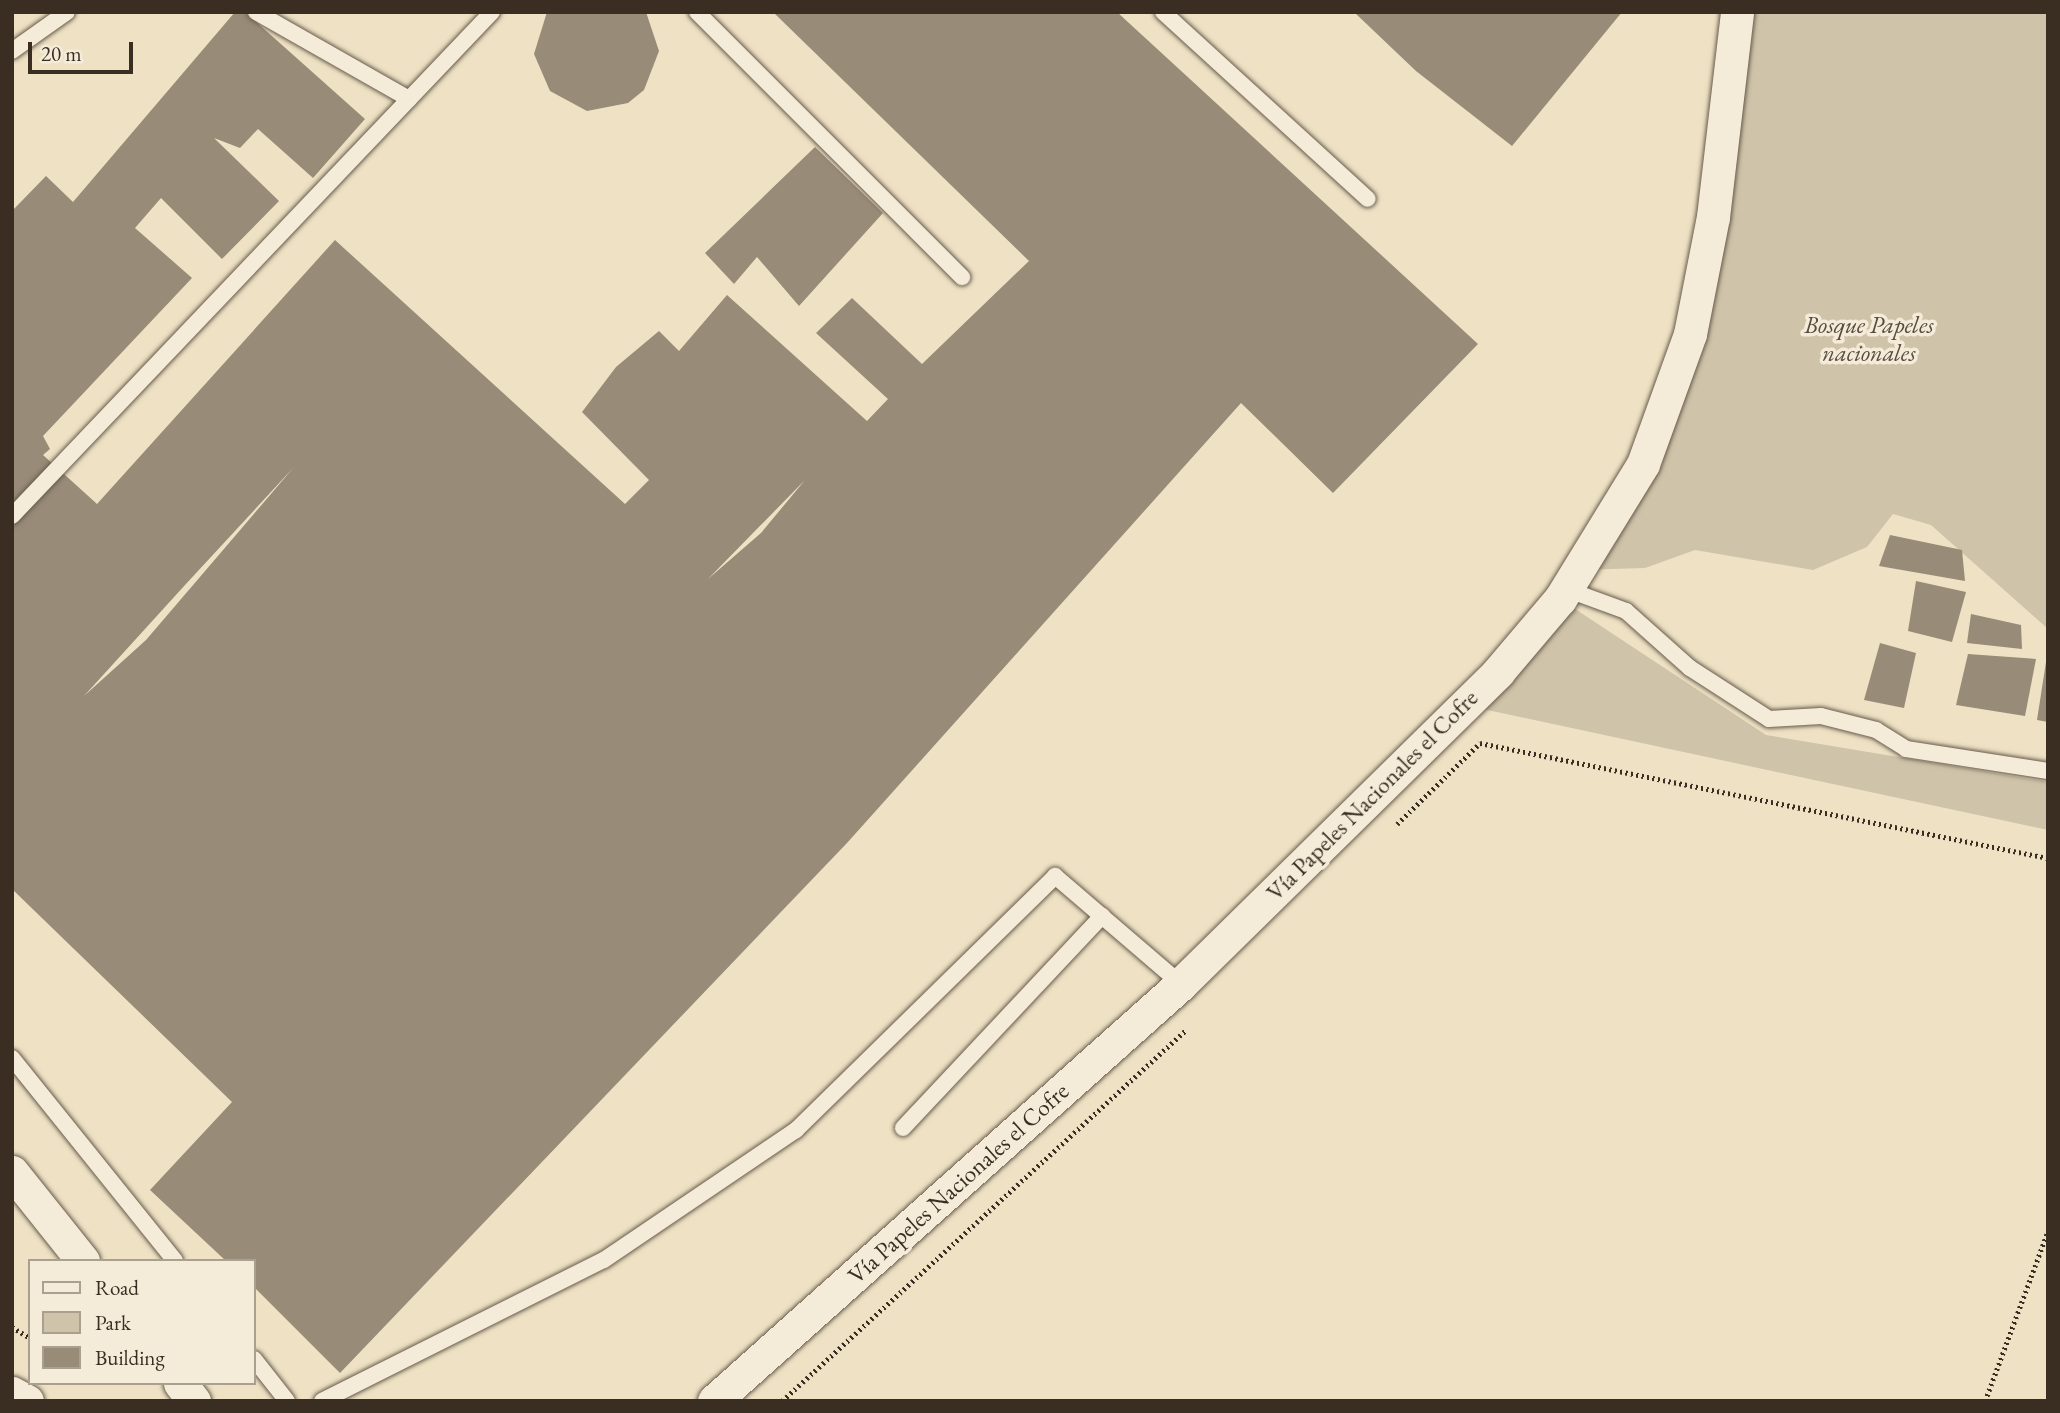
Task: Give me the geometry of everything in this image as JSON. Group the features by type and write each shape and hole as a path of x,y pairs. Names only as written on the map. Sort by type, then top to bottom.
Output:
{"street":[{"name":"Vía Papeles Nacionales el Cofre","path":"714,1401 1181,984 1498,672 1566,589 1643,464 1690,334 1713,217 1737,12"},
{"path":"12,1172 81,1259"},
{"path":"182,1385 194,1401"},
{"path":"12,1393 27,1401"}],"lane":[{"path":"12,51 67,12"},
{"path":"256,12 409,99"},
{"path":"12,516 492,12"},
{"path":"697,12 962,277"},
{"path":"1163,12 1368,200"},
{"path":"1566,589 1626,611 1690,668 1769,719 1821,716 1876,730 1906,749 2048,771"},
{"path":"322,1401 604,1260 796,1130 1055,876 1181,984"},
{"path":"903,1128 1102,916"},
{"path":"12,1058 173,1259"},
{"path":"256,1362 287,1401"}],"path":[{"path":"1392,828 1480,743 2048,858"},
{"path":"782,1401 1187,1028"},
{"path":"1985,1401 2048,1231"},
{"path":"12,1327 28,1337"}],"green space":[{"name":"Bosque Papeles nacionales","path":"1737,12 2048,12 2048,629 1931,525 1893,514 1867,547 1813,570 1695,550 1645,568 1578,570 1690,334"},
{"path":"1560,599 1766,735 2048,782 2048,830 1464,705"}],"building":[{"path":"235,12 245,12 365,119 313,178 258,129 240,148 214,138 279,201 222,259 161,198 135,228 192,278 43,436 50,449 43,455 97,504 335,240 625,504 649,480 582,412 616,367 659,331 679,351 727,295 867,421 888,399 816,333 852,298 922,364 1029,261 773,12 1117,12 1478,344 1333,493 1241,403 847,843 340,1373 256,1289 256,1259 224,1259 150,1190 232,1102 12,889 12,211 46,176 73,202","holes":["294,467 146,640 84,696","805,480 761,533 708,579"]},
{"path":"547,12 646,12 659,51 644,90 628,103 587,111 550,91 534,54"},
{"path":"1354,12 1622,12 1512,146 1416,71"},
{"path":"815,147 883,213 799,306 757,257 734,284 705,253"},
{"path":"1890,535 1962,550 1965,581 1879,566"},
{"path":"1916,581 1966,592 1952,642 1908,631"},
{"path":"1971,614 2021,625 2022,649 1967,643"},
{"path":"1880,643 1916,653 1904,708 1864,700"},
{"path":"1968,654 2036,659 2025,716 1956,705"},
{"path":"2048,662 2048,722 2037,720"}]}
